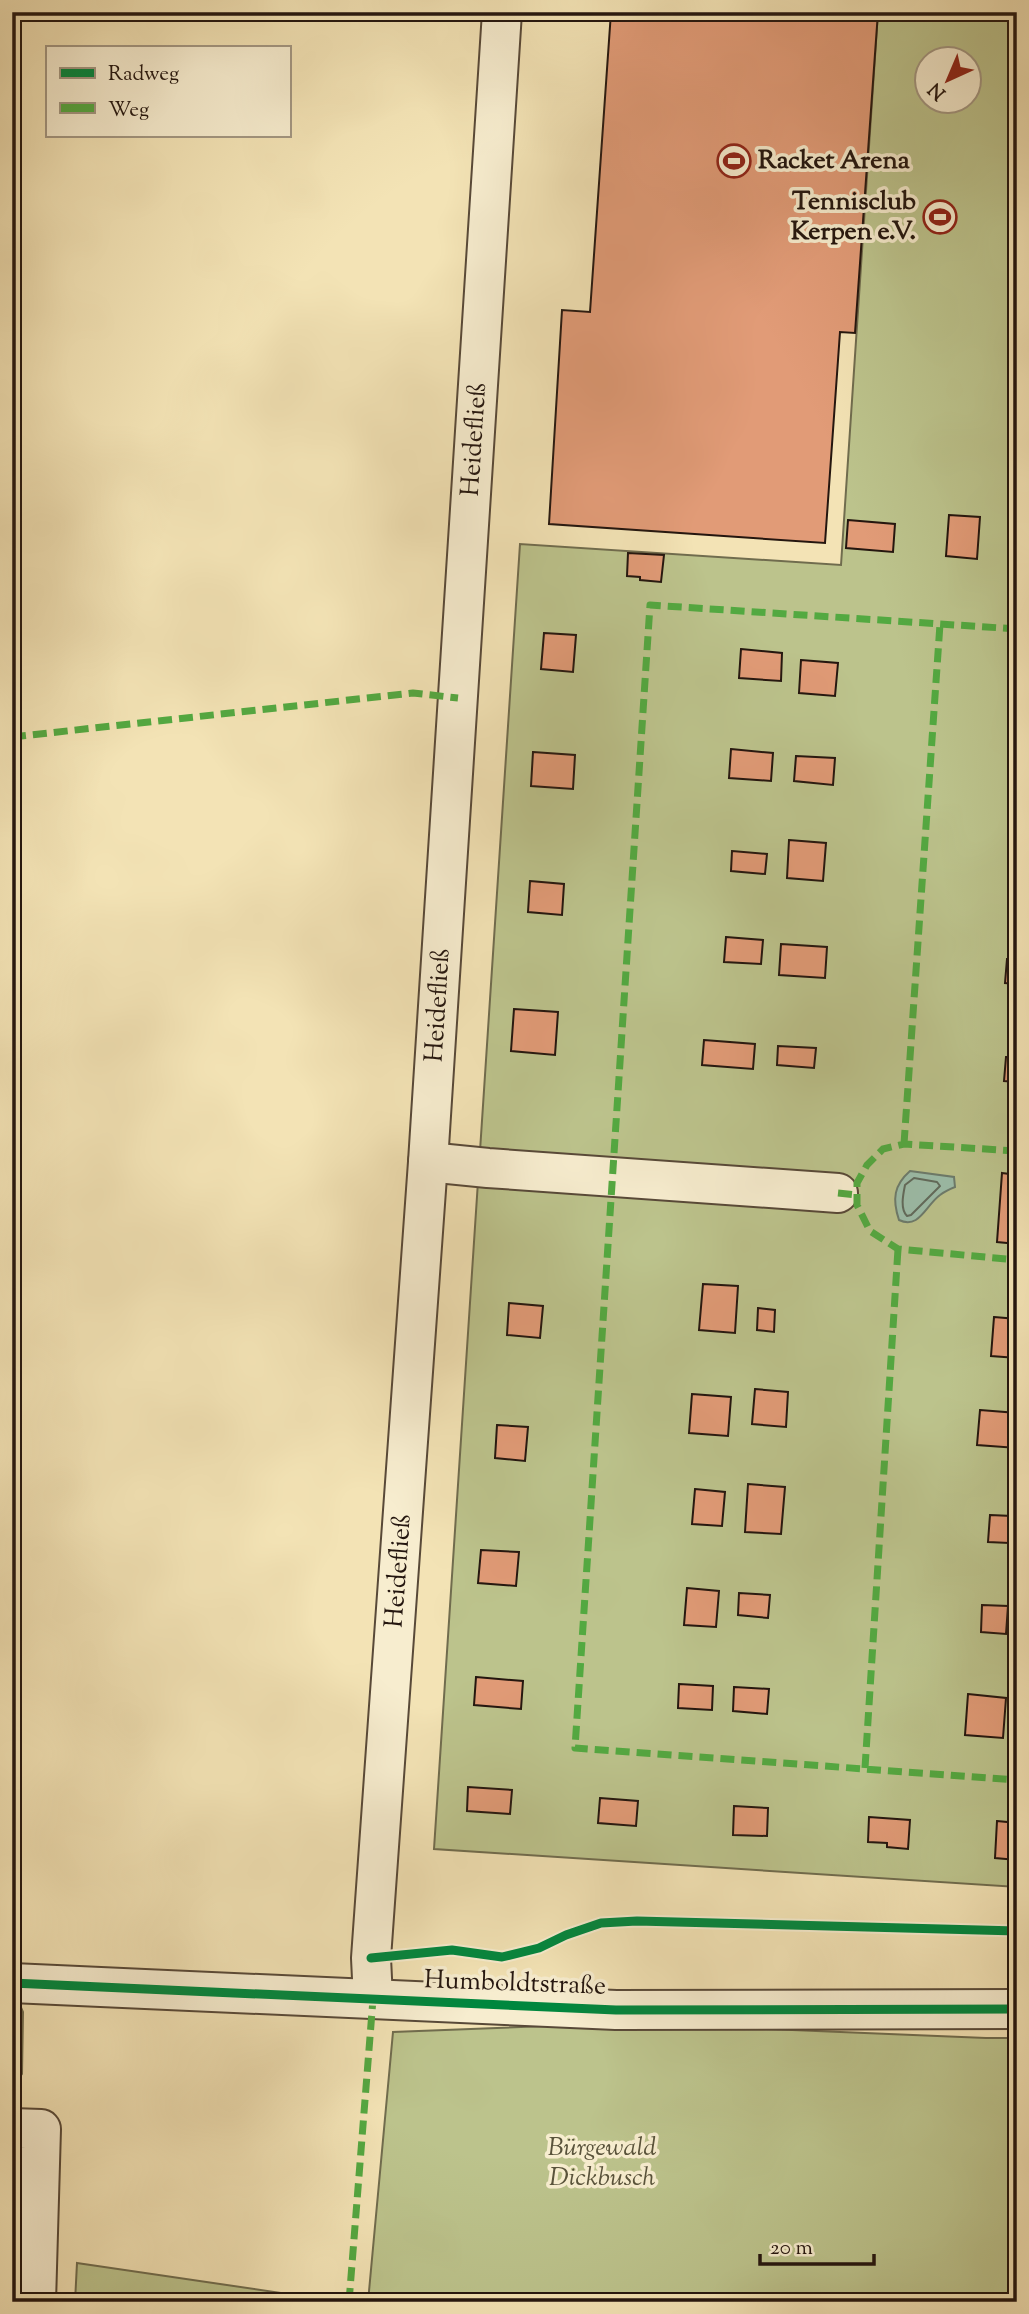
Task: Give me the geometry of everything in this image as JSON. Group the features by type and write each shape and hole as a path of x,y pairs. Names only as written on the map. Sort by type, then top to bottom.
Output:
{"street":[{"name":"Heidefließ","path":"373,1999 371,1958 428,1162 502,12"},
{"path":"428,1162 838,1193"},
{"name":"Humboldtstraße","path":"12,1983 615,2010 1017,2009"},
{"path":"12,2128 41,2129 36,2302"}],"green space":[{"path":"878,12 1017,12 1017,1887 434,1849 520,544 841,565"},
{"path":"12,2000 19,2003 23,2012 22,2074 16,2082 12,2082"},
{"name":"Bürgewald Dickbusch","path":"622,2023 1017,2038 1017,2302 368,2302 393,2032"},
{"path":"77,2263 295,2295 295,2302 75,2302"}],"water":[{"path":"910,1171 954,1177 955,1187 935,1199 917,1219 906,1222 899,1220 895,1199 898,1187"}],"building":[{"name":"Racket Arena","path":"611,12 878,12 855,333 840,332 825,543 549,524 562,310 590,312"},
{"path":"949,515 980,517 977,559 946,556"},
{"path":"848,520 895,524 893,552 846,548"},
{"path":"628,553 664,555 661,582 627,576"},
{"path":"544,633 576,635 573,672 541,669"},
{"path":"741,649 782,653 781,681 739,678"},
{"path":"801,660 838,663 835,696 799,693"},
{"path":"731,749 773,753 771,781 729,778"},
{"path":"533,752 575,755 573,789 531,786"},
{"path":"796,756 835,758 833,785 794,781"},
{"path":"789,840 826,843 823,881 787,878"},
{"path":"732,851 767,854 765,874 731,871"},
{"path":"530,881 564,884 562,915 528,912"},
{"path":"726,937 763,940 761,964 724,962"},
{"path":"781,944 827,947 825,978 779,975"},
{"path":"1007,959 1017,960 1017,984 1005,983"},
{"path":"514,1009 558,1012 555,1055 511,1051"},
{"path":"704,1040 755,1044 753,1069 702,1065"},
{"path":"778,1046 816,1048 814,1068 777,1065"},
{"path":"1006,1057 1017,1057 1017,1082 1004,1081"},
{"path":"1002,1173 1017,1175 1017,1244 997,1242"},
{"path":"703,1284 738,1286 735,1333 699,1330"},
{"path":"509,1303 543,1306 540,1338 507,1335"},
{"path":"758,1308 775,1310 774,1332 757,1330"},
{"path":"994,1317 1017,1319 1017,1358 991,1356"},
{"path":"755,1389 788,1392 786,1427 752,1424"},
{"path":"692,1394 731,1397 728,1436 689,1433"},
{"path":"980,1410 1017,1413 1017,1448 977,1445"},
{"path":"497,1425 528,1427 525,1461 495,1458"},
{"path":"748,1484 785,1487 781,1534 745,1532"},
{"path":"695,1489 725,1492 722,1526 692,1524"},
{"path":"990,1515 1012,1516 1009,1543 988,1542"},
{"path":"481,1550 519,1552 516,1586 478,1583"},
{"path":"687,1588 719,1591 716,1627 684,1625"},
{"path":"739,1593 770,1595 768,1618 738,1615"},
{"path":"982,1605 1008,1606 1006,1634 981,1632"},
{"path":"476,1677 523,1681 521,1709 474,1705"},
{"path":"679,1684 713,1686 712,1710 678,1708"},
{"path":"734,1687 769,1689 767,1714 733,1711"},
{"path":"968,1694 1006,1698 1003,1738 965,1735"},
{"path":"468,1787 512,1790 510,1814 467,1811"},
{"path":"600,1798 638,1801 636,1826 598,1823"},
{"path":"734,1806 768,1808 767,1836 733,1835"},
{"path":"869,1817 910,1820 908,1849 887,1847 887,1843 868,1842"},
{"path":"997,1821 1017,1823 1017,1860 995,1858"}],"marked path":[{"path":"1017,629 650,605 575,1748 1017,1780"},
{"path":"904,1144 940,624"},
{"path":"12,737 413,693 458,698"},
{"path":"1017,1151 904,1144 883,1149 867,1165 857,1183 857,1205 870,1231 898,1249 1017,1260"},
{"path":"838,1193 857,1195"},
{"path":"865,1768 898,1249"},
{"path":"349,2302 373,1999"}],"cycle path":[{"path":"371,1958 452,1950 502,1957 539,1948 601,1923 637,1921 1017,1931"},
{"path":"12,1983 616,2010 1017,2009"}],"place":[{"name":"Racket Arena","path":"734,161"},
{"name":"Tennisclub Kerpen e.V.","path":"940,217"}]}
